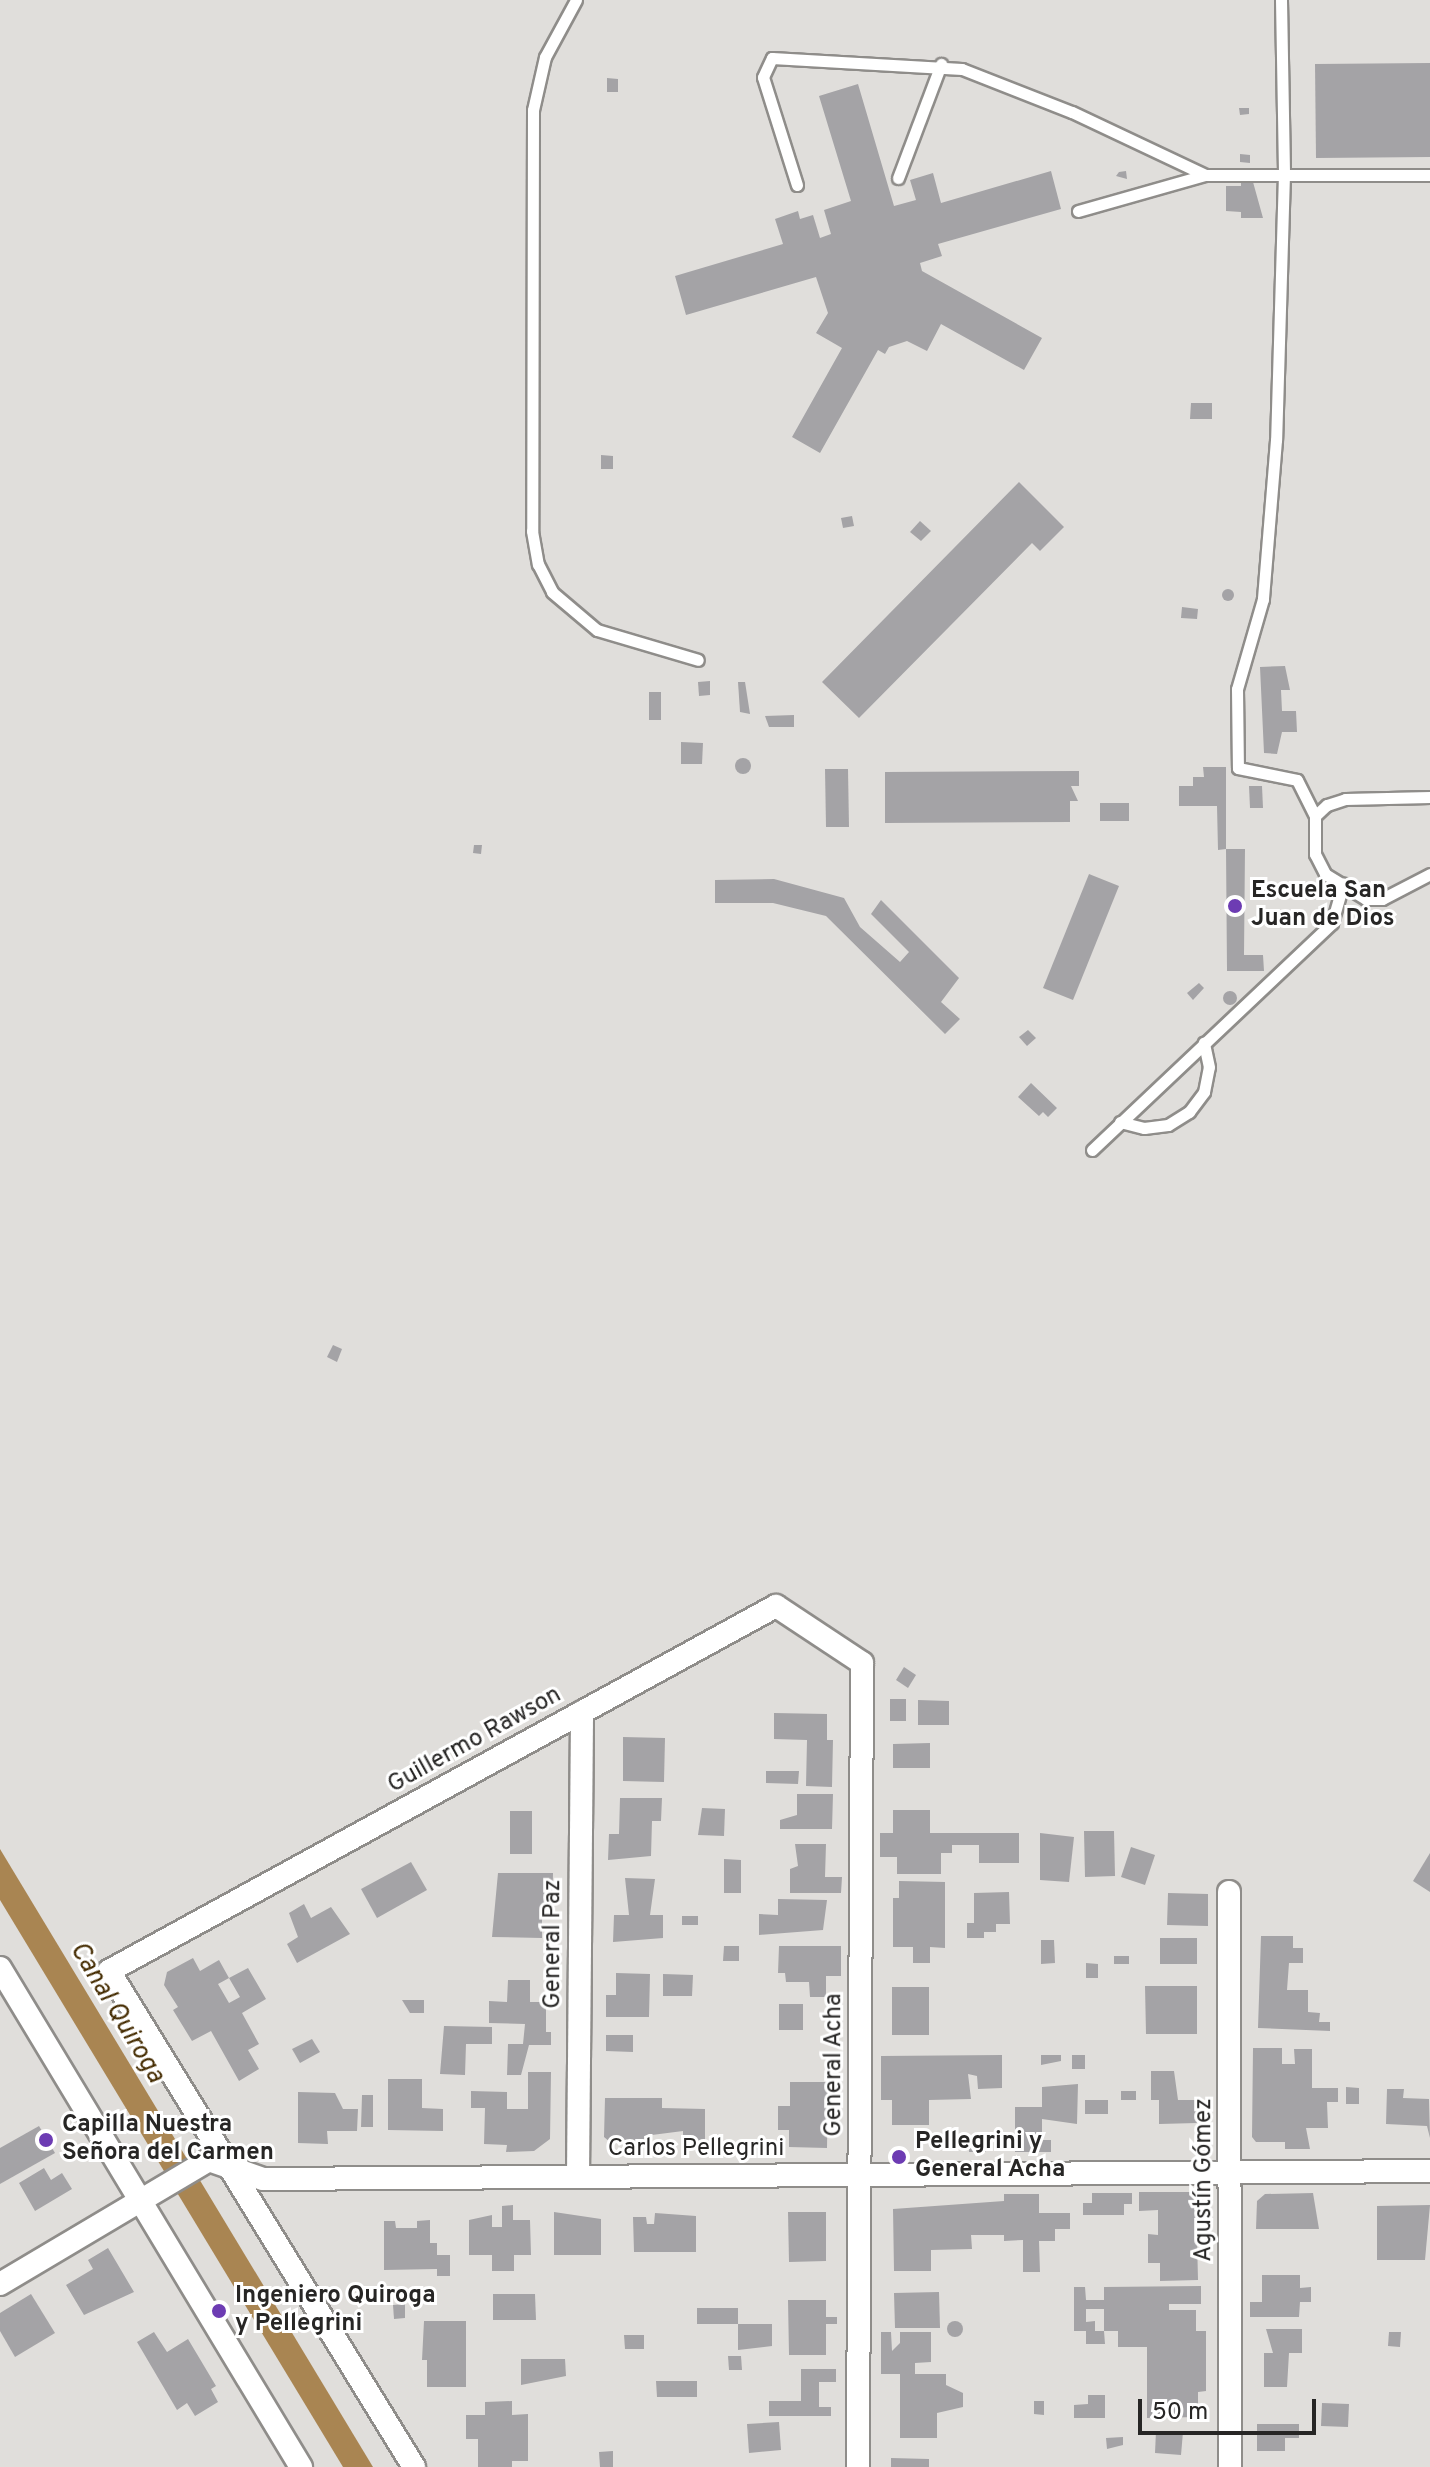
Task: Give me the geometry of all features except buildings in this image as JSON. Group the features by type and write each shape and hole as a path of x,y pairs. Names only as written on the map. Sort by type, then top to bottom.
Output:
{"street":[{"name":"Guillermo Rawson","path":"230,2168 109,1971 776,1606 862,1663"},
{"name":"General Acha","path":"858,2467 862,1663"},
{"name":"General Paz","path":"578,2176 582,1712"},
{"name":"Agustín Gómez","path":"1229,1892 1230,2467"},
{"path":"0,1968 301,2467"},
{"name":"Carlos Pellegrini","path":"0,2284 139,2198 209,2160 263,2179 1430,2171"},
{"path":"230,2168 414,2467"}],"lane":[{"path":"576,0 545,57 533,110 532,531 538,564 552,592 597,630 698,660"},
{"path":"1281,0 1284,174 1276,440 1263,599 1237,689 1238,768 1297,780 1315,816 1315,854 1325,874 1366,899 1382,899 1430,874"},
{"path":"797,185 763,77 772,58 941,64 1003,82 1205,175"},
{"path":"898,178 941,64"},
{"path":"1078,211 1205,175 1430,175"},
{"path":"1315,816 1327,805 1345,799 1430,797"},
{"path":"1092,1150 1332,923 1343,884"},
{"path":"1120,1122 1144,1128 1168,1125 1189,1112 1204,1092 1209,1067 1204,1043"}],"shaded area":[{"path":"0,1849 373,2467 343,2467 0,1900"}],"place":[{"name":"Escuela San Juan de Dios","path":"1235,906"},
{"name":"Capilla Nuestra Señora del Carmen","path":"46,2140"},
{"name":"Pellegrini y General Acha","path":"899,2157"},
{"name":"Ingeniero Quiroga y Pellegrini","path":"219,2311"}],"water label":[{"name":"Canal Quiroga","path":"116,2013"}]}
